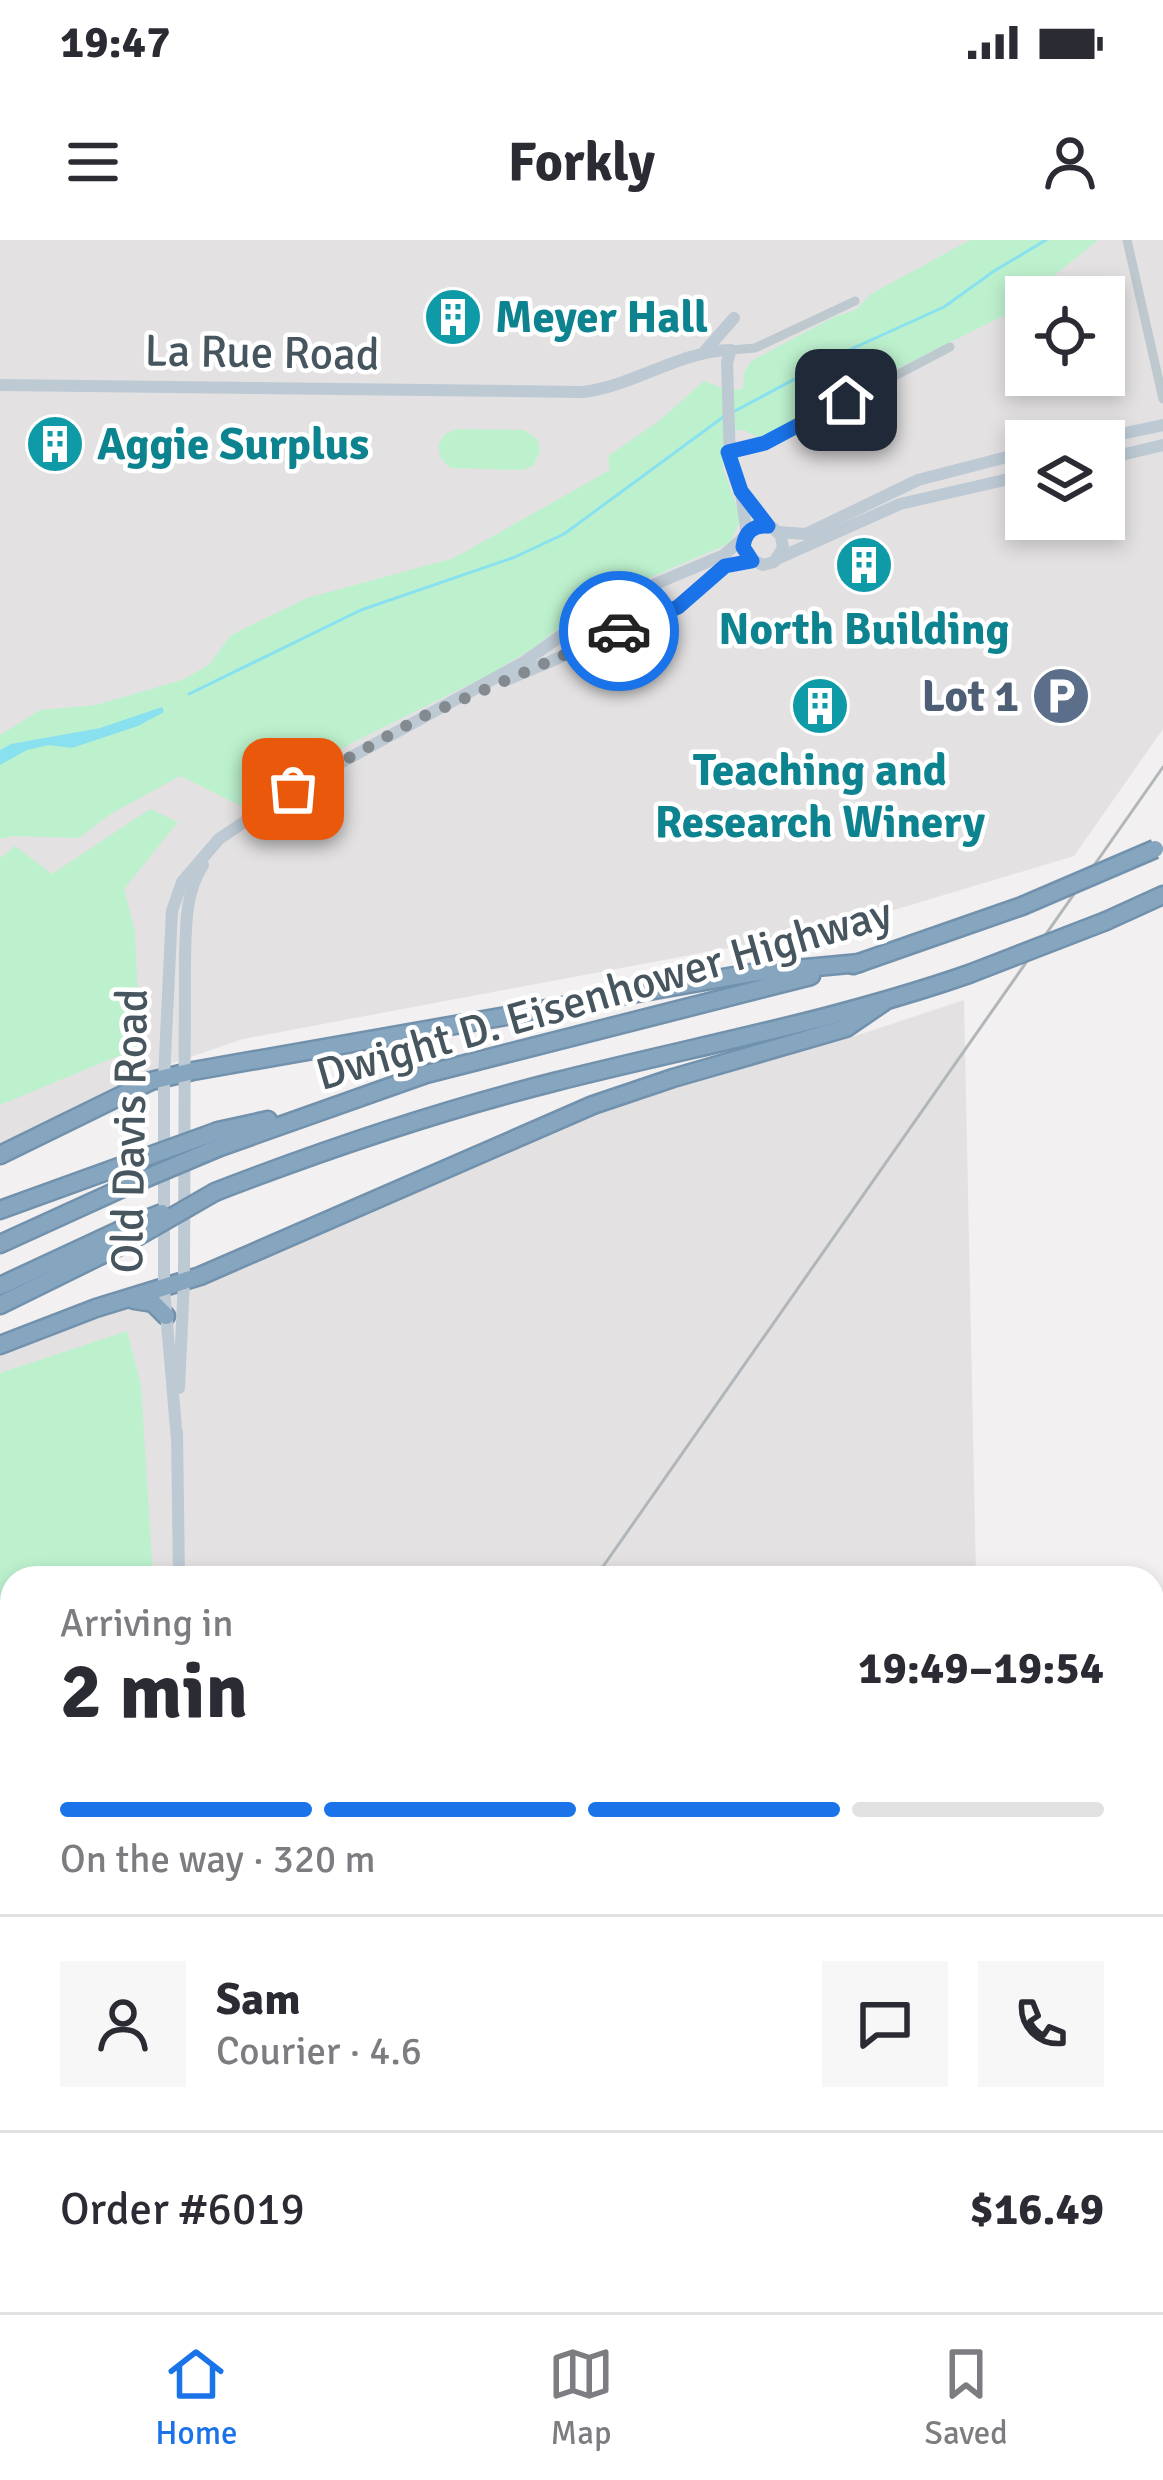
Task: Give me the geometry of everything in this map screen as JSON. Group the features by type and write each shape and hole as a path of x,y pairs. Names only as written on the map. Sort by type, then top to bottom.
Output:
{"highway":[{"name":"Dwight D. Eisenhower Highway","path":"0,1244 219,1139 496,1054 860,963 1022,906 1159,847"},
{"name":"Dwight D. Eisenhower Highway","path":"0,1286 215,1192 367,1137 475,1103 884,1002 969,974 1163,895"},
{"path":"0,1155 164,1078 185,1073 751,974 860,963"},
{"path":"0,1345 184,1281 593,1105 846,1028 884,1002"},
{"path":"0,1165 68,1122"},
{"path":"0,1210 124,1165 219,1139"},
{"path":"0,1305 129,1233"},
{"path":"127,1299 153,1303 166,1316"}],"street":[{"path":"1127,240 1163,399"},
{"path":"856,301 755,348 731,350 728,446 741,491 745,552 752,561 769,565 900,504 1005,481"},
{"path":"705,351 734,318"},
{"path":"728,446 765,443 950,347"},
{"name":"La Rue Road","path":"0,385 583,392 705,351 731,350"},
{"path":"1125,432 1163,424"},
{"path":"1125,454 1163,446"},
{"path":"745,538 756,527 806,534 918,480 1005,457"},
{"path":"741,491 783,542 779,558"},
{"name":"Old Davis Road","path":"177,1439 164,1289 164,1078 172,911 182,883 219,839 350,755 524,662 590,613 719,558 745,538"},
{"name":"Old Davis Road","path":"463,697 663,613 687,601 725,566 752,561"},
{"path":"640,591 647,597 648,611"},
{"path":"576,649 581,640 598,631 648,611 663,613"},
{"path":"590,613 598,631"},
{"name":"Old Davis Road","path":"179,1566 187,910 195,877 219,839"}],"shaded area":[{"path":"0,240 1163,240 1163,729 1074,856 834,928 243,1039 141,1074 65,1122 0,1151"},
{"path":"964,1000 976,1566 0,1566 0,1352 309,1238 613,1104 799,1048 846,1039"}],"green space":[{"path":"970,240 1098,240 1053,276 1005,276 1005,315 759,438 744,430 723,431 723,469 741,518 730,543 596,601 488,675 260,789 241,806 180,776 109,815 79,838 0,839 0,735 40,710 96,705 182,680 209,665 231,635 307,598 454,558 610,470 608,456 659,421 704,381 727,390 743,389 751,361 856,310 871,294"},
{"path":"458,429 524,430 537,439 540,451 533,466 522,470 451,468 441,459 438,445 445,434"},
{"path":"150,809 178,822 124,889 135,931 140,1047 0,1105 0,858 15,846 52,874"},
{"path":"127,1331 141,1385 152,1566 0,1566 0,1373"}],"water":[{"path":"162,707 164,712 138,726 72,748 49,745 27,750 0,765 0,750 11,744 100,728"}],"waterway":[{"path":"735,411 849,350 944,307 1046,240"},
{"path":"189,694 361,610 515,557 564,534 726,415"}],"railway":[{"path":"603,1566 1163,767"}],"way so far":[{"path":"293,789 463,697 619,631"}],"place":[{"name":"Meyer Hall","path":"453,317"},
{"name":"Aggie Surplus","path":"55,444"},
{"name":"North Building","path":"864,565"},
{"name":"Lot 1","path":"1061,696"},
{"name":"Teaching and Research Winery","path":"820,706"}],"route":[{"path":"619,631 678,607 725,566 752,561 743,547 746,535 756,527 768,526 741,491 728,452 765,443 846,400"}]}
